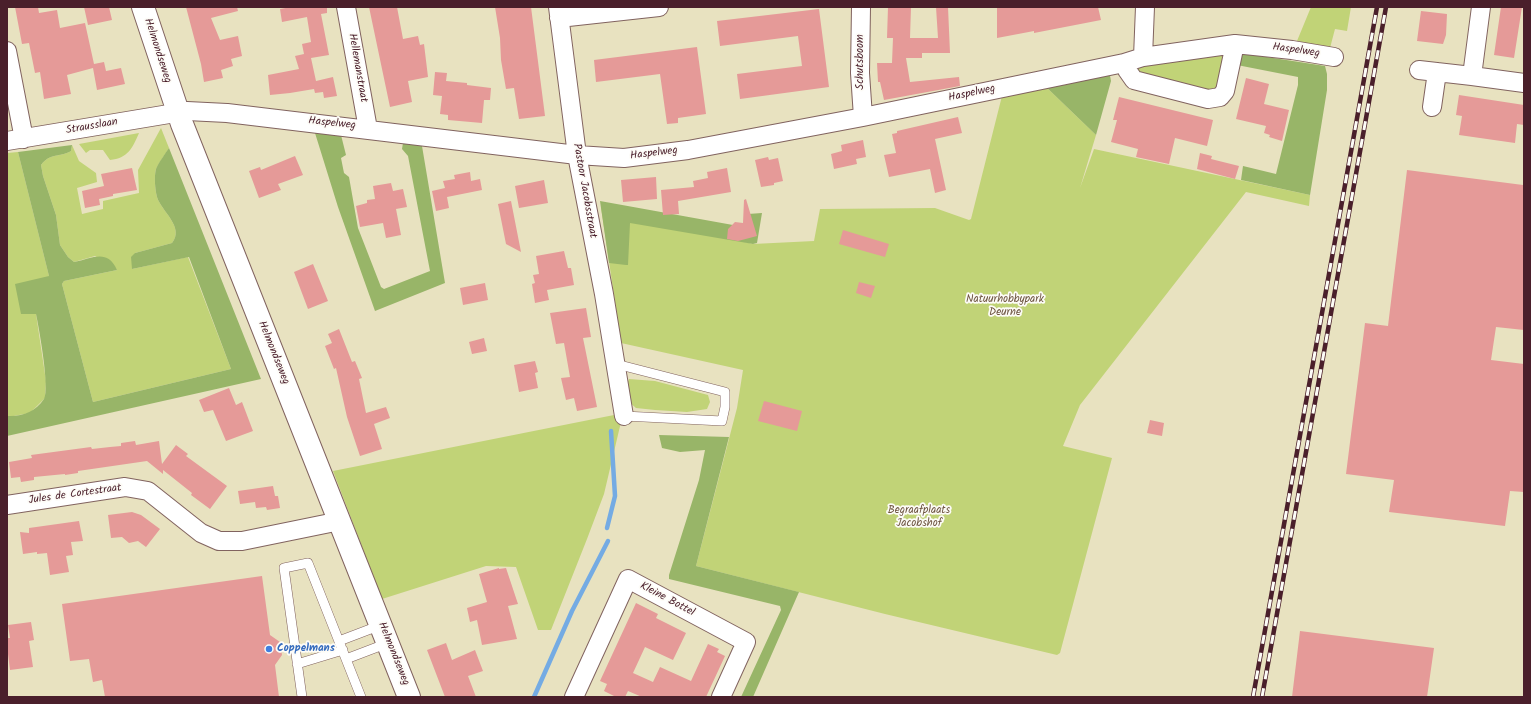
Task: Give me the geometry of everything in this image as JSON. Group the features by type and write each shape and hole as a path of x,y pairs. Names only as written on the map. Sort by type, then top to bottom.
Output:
{"street":[{"name":"Helmondseweg","path":"143,7 178,113 409,697"},
{"name":"Hellemanstraat","path":"346,7 368,129"},
{"name":"Pastoor Jacobsstraat","path":"624,416 602,286 577,155 559,13 659,7"},
{"name":"Schutsboom","path":"861,7 860,73 863,117"},
{"path":"1143,57 1145,7"},
{"path":"1472,76 1481,7"},
{"name":"Haspelweg","path":"178,113 187,111 227,112 577,155 624,158 688,150 863,117 1124,63 1143,57 1235,44 1292,50 1334,57"},
{"path":"1124,63 1134,80 1208,99 1220,97 1225,90 1235,44"},
{"path":"7,51 15,140"},
{"path":"1419,70 1524,83"},
{"path":"1432,107 1437,72"},
{"name":"Strausslaan","path":"15,140 178,113"},
{"name":"Jules de Cortestraat","path":"7,505 125,487 148,491 201,533 219,541 242,541 340,521"},
{"name":"Kleine Bottel","path":"574,697 628,579 746,642 721,697"}],"lane":[{"name":"Pastoor Jacobsstraat","path":"616,364 725,392 725,407 722,421 624,416"},
{"path":"302,697 284,568 308,563 361,697"},
{"path":"343,650 385,634"},
{"path":"297,664 343,650 385,634"}],"green space":[{"path":"1311,7 1351,7 1347,31 1335,29 1330,48 1297,41"},
{"path":"1221,51 1223,61 1220,84 1215,88 1206,91 1140,76 1133,65"},
{"path":"1241,53 1325,66 1327,74 1327,90 1310,195 1241,180 1243,166 1276,174 1298,85 1298,77 1237,65"},
{"path":"1109,70 1111,81 1096,135 1043,84"},
{"path":"1043,84 1096,135 1080,188 1094,149 1310,195 1309,206 1246,192 1080,405 1063,446 1112,458 1060,653 1057,655 885,614 696,566 737,408 743,370 621,343 601,207 753,244 814,241 820,209 935,208 969,220 971,219 1003,92"},
{"path":"161,128 169,148 156,169 156,190 159,202 174,225 176,231 175,237 172,243 135,253 132,269 188,257 231,369 93,402 62,284 64,281 117,270 95,256 74,262 68,257 60,245 56,215 43,176 41,165 48,158 71,151 72,145 79,161 96,173 97,182 77,188 82,214 103,209 103,201 139,193 138,170"},
{"path":"139,133 129,152 116,159 110,160 103,150 90,150 86,153 79,144"},
{"path":"315,133 341,135 346,155 341,158 344,173 349,177 358,228 381,287 384,289 430,271 408,156 402,149 403,143 422,146 445,283 375,311 338,207"},
{"path":"72,145 71,151 48,158 41,165 43,176 56,215 60,245 68,257 74,262 93,257 104,257 113,263 117,270 64,281 62,284 93,402 231,369 189,257 132,269 131,257 135,253 172,243 175,237 176,231 174,225 159,202 155,183 156,169 169,148 261,379 7,436 7,416 18,416 28,413 40,404 46,393 43,358 36,314 21,314 15,284 49,276 18,152"},
{"path":"18,152 49,276 36,314 46,381 45,398 30,413 8,417 7,153"},
{"path":"600,201 744,227 748,214 762,213 757,243 753,244 630,223 628,265 609,263"},
{"path":"629,379 655,381 708,395 710,402 707,409 687,412 636,408 628,401 625,388"},
{"path":"619,414 621,422 604,494 551,630 538,630 516,567 486,566 382,599 333,471"},
{"path":"659,435 729,437 696,566 799,592 753,697 741,697 781,610 780,606 669,579 699,480 705,450 680,452 662,448"}],"building":[{"path":"15,7 38,7 39,13 57,10 60,28 85,23 94,64 104,62 106,71 121,68 125,84 97,90 93,68 67,75 71,94 44,99 40,72 35,73 29,43 22,44"},
{"path":"84,7 109,7 112,20 88,25"},
{"path":"186,7 237,7 238,11 211,18 220,40 238,36 242,56 231,59 233,66 221,70 223,78 204,82 201,64"},
{"path":"291,7 327,7 327,13 321,14 329,55 311,58 316,81 333,77 337,96 324,98 323,92 315,93 314,89 270,95 268,75 299,69 295,56 304,54 302,44 311,42 307,17 282,22 280,9"},
{"path":"369,7 397,7 403,39 418,36 420,45 424,44 428,77 408,81 412,102 390,107"},
{"path":"495,7 531,7 545,116 519,119 514,88 506,89"},
{"path":"888,7 911,7 910,38 938,38 936,7 948,7 950,53 922,53 922,58 906,58 910,82 959,77 960,86 884,100 880,82 878,82 877,63 892,63 893,38 887,38"},
{"path":"997,7 1098,7 1101,20 1034,33 1034,31 997,38"},
{"path":"1501,7 1522,7 1514,58 1494,55"},
{"path":"819,9 829,87 740,99 737,74 802,66 798,36 720,46 717,21"},
{"path":"1421,11 1447,14 1446,35 1443,44 1417,41"},
{"path":"697,47 706,114 678,118 678,123 667,124 660,74 596,82 594,60"},
{"path":"435,72 447,73 446,81 467,83 467,85 491,88 490,100 484,100 482,123 448,120 448,115 440,114 442,96 433,95"},
{"path":"1246,78 1269,84 1264,104 1289,110 1282,141 1269,137 1270,135 1264,133 1266,126 1236,119"},
{"path":"1459,95 1524,105 1524,125 1517,124 1515,143 1459,135 1462,116 1456,115"},
{"path":"1119,97 1213,120 1207,146 1175,138 1169,164 1136,157 1138,149 1111,142 1117,120 1113,120"},
{"path":"958,117 962,133 935,139 946,190 935,193 930,169 889,177 884,155 896,153 892,134 897,133 897,131"},
{"path":"863,140 866,157 856,159 857,164 834,169 831,154 842,151 841,145"},
{"path":"1200,153 1212,156 1211,159 1239,166 1235,179 1197,169"},
{"path":"295,156 303,175 278,184 281,190 259,198 249,171 260,167 261,170"},
{"path":"768,157 769,160 778,158 783,181 774,183 774,185 761,187 755,160"},
{"path":"132,168 137,190 113,194 113,196 99,199 100,205 85,208 82,191 104,186 101,174"},
{"path":"727,168 731,192 678,201 679,214 663,215 661,190 694,187 693,181 708,178 707,172"},
{"path":"1407,170 1523,185 1524,330 1496,327 1491,360 1524,364 1524,492 1510,491 1505,526 1389,512 1394,480 1346,474 1365,323 1388,326"},
{"path":"470,172 471,181 480,179 482,190 447,197 449,208 436,211 432,191 445,188 443,181 455,179 454,175"},
{"path":"656,177 657,199 623,202 621,180"},
{"path":"544,180 548,203 519,208 515,186"},
{"path":"391,183 393,191 403,189 407,207 396,209 401,235 386,238 383,223 360,227 356,206 367,203 367,200 375,199 373,186"},
{"path":"746,199 757,236 738,241 727,239 728,229 735,222 743,223 744,200"},
{"path":"511,201 521,252 506,244 498,204"},
{"path":"843,230 889,244 885,257 839,244"},
{"path":"564,251 568,268 571,268 574,285 547,290 549,300 535,303 532,284 535,283 533,275 539,274 536,256"},
{"path":"313,264 328,301 308,309 294,272"},
{"path":"859,282 875,286 871,298 856,293"},
{"path":"485,283 488,300 463,305 460,288"},
{"path":"586,308 591,337 583,338 597,407 577,411 574,398 566,400 561,378 570,377 564,343 556,344 550,313"},
{"path":"339,329 352,362 355,361 362,378 359,379 366,413 386,407 390,418 374,424 382,449 360,456 347,417 336,368 334,369 325,346 332,343 328,334"},
{"path":"484,338 487,351 472,354 469,342"},
{"path":"535,361 538,372 535,373 538,388 519,392 514,365"},
{"path":"229,388 236,405 242,402 253,431 226,441 213,410 204,412 199,400"},
{"path":"764,401 802,411 797,431 758,421"},
{"path":"1150,420 1164,423 1162,436 1147,433"},
{"path":"135,441 136,445 159,441 162,464 176,445 188,454 186,456 227,486 210,509 191,495 192,493 163,470 163,474 147,461 78,471 78,473 65,475 34,477 34,480 21,482 20,477 11,478 9,462 32,458 31,455 91,447 92,449 121,446 121,443"},
{"path":"273,486 275,496 278,496 280,508 267,510 266,507 256,508 255,502 240,504 238,491"},
{"path":"132,512 141,515 160,529 146,547 138,541 129,543 122,537 111,538 108,515"},
{"path":"79,521 83,541 71,542 73,555 66,556 69,572 50,575 47,553 37,554 37,552 23,554 20,532 29,533 29,528"},
{"path":"499,568 506,568 518,604 508,606 517,639 482,645 477,620 470,622 467,608 487,602 479,574"},
{"path":"262,576 270,635 280,642 282,655 275,665 279,697 105,697 102,680 93,682 89,659 70,661 62,604"},
{"path":"636,603 658,614 656,618 686,633 673,660 645,647 633,673 653,682 660,667 691,681 708,644 719,649 717,652 725,656 706,697 642,697 628,691 625,697 616,697 604,691 607,684 600,681"},
{"path":"31,622 34,640 29,641 33,667 10,670 7,646 7,638 10,638 8,625"},
{"path":"1300,631 1434,648 1427,697 1292,697"},
{"path":"446,643 452,660 475,650 483,671 468,676 476,697 445,697 427,650"}],"waterway":[{"path":"607,528 615,496 611,431"},
{"path":"534,697 572,611 608,541"}],"railway":[{"path":"1253,697 1377,7"},
{"path":"1262,697 1386,7"}],"place":[{"name":"Coppelmans","path":"269,649"}],"park label":[{"name":"Natuurhobbypark Deurne","path":"1005,306"},
{"name":"Begraafplaats Jacobshof","path":"919,517"}]}
